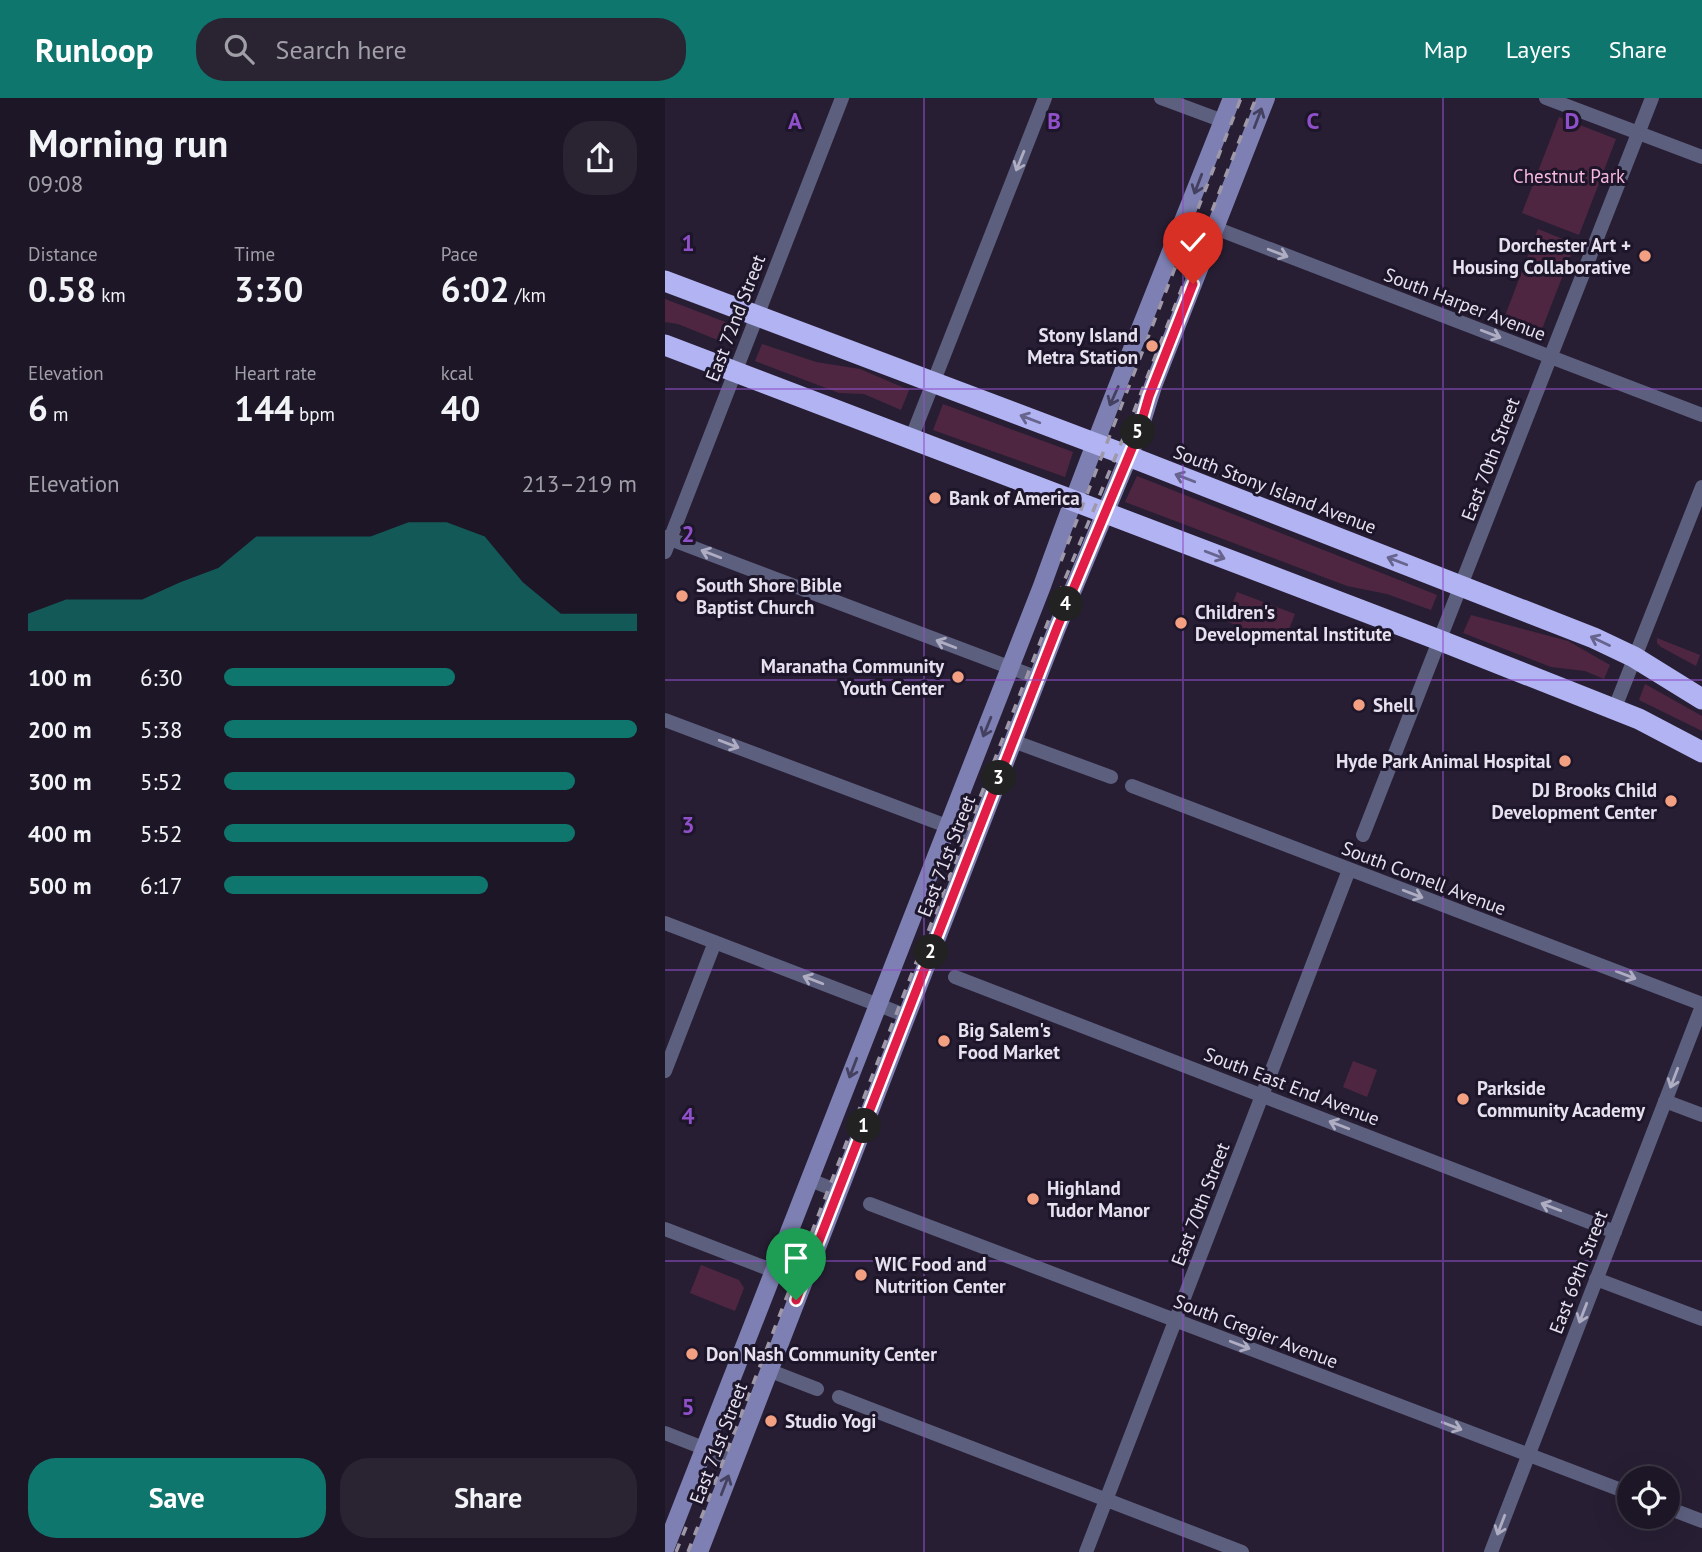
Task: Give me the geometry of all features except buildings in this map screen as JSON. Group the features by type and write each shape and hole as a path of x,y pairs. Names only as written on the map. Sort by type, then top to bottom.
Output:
{"highway":[{"name":"South Stony Island Avenue","path":"665,281 1129,456 1594,638 1634,657 1702,699"},
{"path":"665,345 1439,640 1650,724 1702,752"}],"main road":[{"name":"East 71st Street","path":"665,1549 1010,668 1094,443 1232,98"},
{"name":"East 71st Street","path":"703,1551 768,1370 1069,596 1129,456 1149,396 1266,98"}],"street":[{"name":"East 72nd Street","path":"667,542 842,98"},
{"path":"911,439 1045,98"},
{"path":"1161,98 1223,121"},
{"path":"1546,98 1702,158"},
{"name":"East 70th Street","path":"1363,835 1652,98"},
{"name":"South Harper Avenue","path":"1215,228 1702,415"},
{"path":"1614,710 1702,488"},
{"path":"667,542 1038,678"},
{"path":"665,720 977,837"},
{"path":"1013,741 1111,777"},
{"name":"South Cornell Avenue","path":"1132,786 1702,1005"},
{"name":"East 70th Street","path":"1086,1552 1349,870"},
{"path":"665,923 907,1016"},
{"path":"665,1071 715,942"},
{"name":"South East End Avenue","path":"955,977 1615,1231"},
{"name":"East 69th Street","path":"1490,1552 1702,1005"},
{"path":"1665,1101 1702,1115"},
{"path":"810,1180 838,1191"},
{"name":"South Cregier Avenue","path":"870,1204 1617,1488"},
{"path":"665,1229 774,1271"},
{"path":"1596,1279 1702,1319"},
{"path":"768,1370 817,1389"},
{"path":"839,1397 1242,1552"},
{"path":"665,1433 734,1460"},
{"path":"1680,1513 1702,1521"}],"green space":[{"name":"Chestnut Park","path":"1559,117 1616,139 1579,235 1522,213"},
{"path":"1538,229 1575,244 1542,329 1505,316"},
{"path":"665,299 728,323 720,341 678,324 665,322"},
{"path":"762,344 816,362 860,369 909,390 901,410 864,394 839,393 755,361"},
{"path":"943,404 1073,452 1065,477 933,430"},
{"path":"1137,476 1437,595 1431,610 1387,594 1347,586 1125,502"},
{"path":"1237,592 1295,614 1283,644 1226,621"},
{"path":"1471,615 1568,641 1610,665 1604,679 1585,671 1551,667 1463,633"},
{"path":"1657,638 1700,655 1696,666 1661,647"},
{"path":"1645,684 1702,716 1702,731 1639,700"},
{"path":"1353,1061 1377,1070 1367,1097 1343,1087"},
{"path":"701,1265 739,1280 744,1288 735,1311 690,1293"}],"railway":[{"path":"1061,561 1241,98"},
{"path":"688,1552 1058,596 1127,429 1256,98"},
{"path":"676,1552 689,1520"}],"place":[{"name":"Dorchester Art + Housing Collaborative","path":"1645,256"},
{"name":"Stony Island Metra Station","path":"1152,346"},
{"name":"Bank of America","path":"935,498"},
{"name":"South Shore Bible Baptist Church","path":"682,596"},
{"name":"Children's Developmental Institute","path":"1181,623"},
{"name":"Maranatha Community Youth Center","path":"958,677"},
{"name":"Shell","path":"1359,705"},
{"name":"Hyde Park Animal Hospital","path":"1565,761"},
{"name":"DJ Brooks Child Development Center","path":"1671,801"},
{"name":"Big Salem's Food Market","path":"944,1041"},
{"name":"Parkside Community Academy","path":"1463,1099"},
{"name":"Highland Tudor Manor","path":"1033,1199"},
{"name":"WIC Food and Nutrition Center","path":"861,1275"},
{"name":"Don Nash Community Center","path":"692,1354"},
{"name":"Studio Yogi","path":"771,1421"}],"route":[{"path":"796,1300 1069,596 1138,434 1149,396 1193,284"}]}
